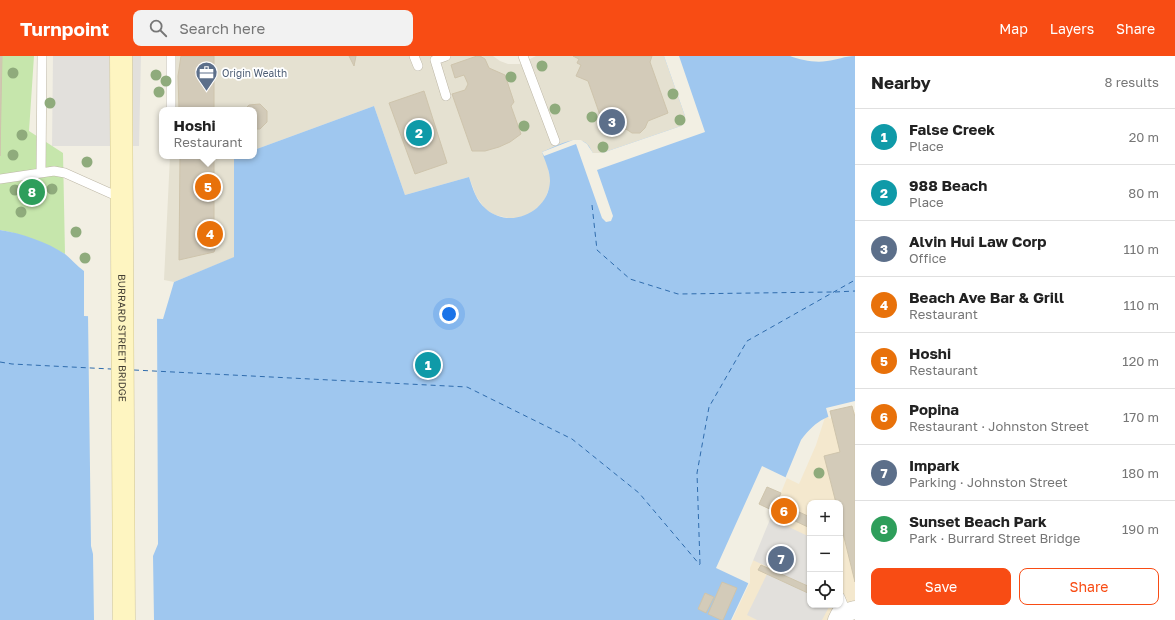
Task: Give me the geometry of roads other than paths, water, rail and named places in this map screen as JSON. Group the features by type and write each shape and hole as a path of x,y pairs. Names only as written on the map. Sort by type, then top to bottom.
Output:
{"main road":[{"name":"BURRARD STREET BRIDGE","path":"121,56 124,620"}],"lane":[{"path":"41,173 42,56"},
{"path":"171,56 171,107"},
{"path":"414,56 418,66"},
{"path":"446,56 435,60 446,96"},
{"path":"523,56 555,141"},
{"path":"0,179 54,171 65,173 120,198 119,292"}],"water":[{"path":"664,56 790,56 803,60 822,62 855,56 855,410 831,416 818,422 801,440 748,568 748,584 731,620 0,620 0,230 8,231 42,242 65,254 84,271 84,316 163,319 174,282 234,257 234,159 257,159 257,149 374,106 405,195 469,177 477,199 486,209 496,215 506,218 517,218 536,209 548,192 550,177 542,152 559,144 578,140 588,145 593,153 602,153 681,126 685,122 685,116"}],"place":[{"name":"Origin Wealth","path":"207,92"},
{"name":"Alvin Hui Law Corp","path":"612,122"},
{"name":"988 Beach","path":"419,133"},
{"name":"Hoshi","path":"208,187"},
{"name":"Sunset Beach Park","path":"32,192"},
{"name":"Beach Ave Bar & Grill","path":"210,234"},
{"name":"False Creek","path":"428,365"},
{"name":"Popina","path":"784,511"},
{"name":"Impark","path":"781,559"}]}
